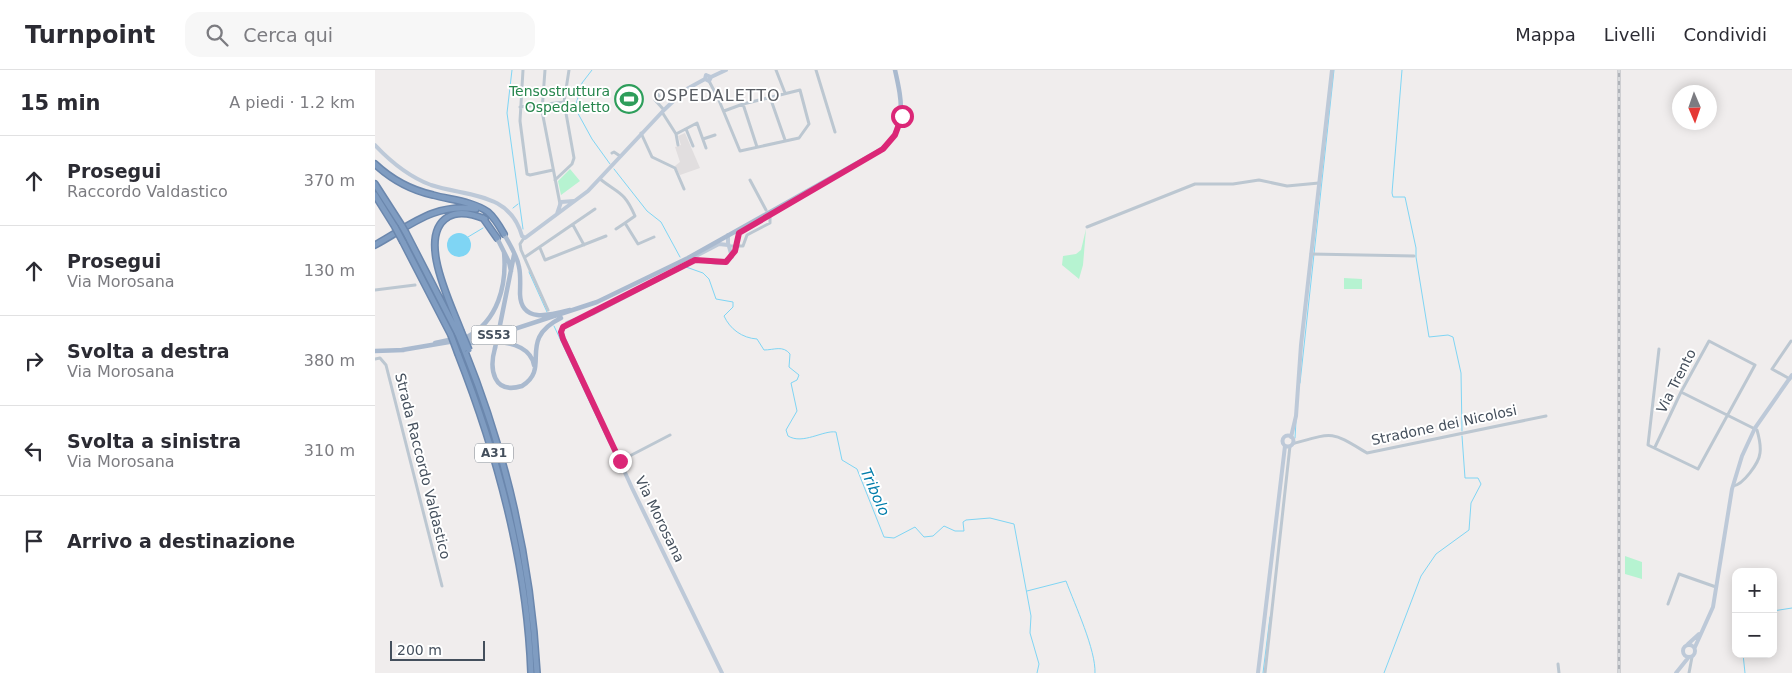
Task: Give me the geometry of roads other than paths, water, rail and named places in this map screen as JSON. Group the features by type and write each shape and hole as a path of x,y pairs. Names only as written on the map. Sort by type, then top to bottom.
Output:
{"highway":[{"path":"375,164 392,178 420,192 471,204 484,210 493,216 504,234"},
{"name":"A31","path":"375,184 406,233 459,332 479,386 502,458 521,538 531,605 537,673"},
{"name":"A31","path":"375,195 403,242 458,354 488,435 503,486 520,566 529,634 531,673"},
{"name":"A31","path":"375,202 393,225"},
{"path":"375,245 431,213 453,208 484,210"},
{"path":"453,208 477,213 485,219 497,238"},
{"name":"A31","path":"459,332 433,247 434,237 440,224 451,215 467,214 485,219"}],"main road":[{"path":"661,272 877,152 893,138 899,126 902,113 895,70"},
{"name":"SS53","path":"375,351 402,350 502,333 583,308 682,262 765,214"},
{"path":"504,234 520,269 521,301 525,309 532,314 545,316 597,302"},
{"path":"497,238 512,274"},
{"path":"467,336 486,324 496,306 504,282 504,252"},
{"path":"514,253 512,274 495,348 492,372 495,379 504,386 514,388 525,385 531,379 535,369 537,342 543,329 583,308"},
{"path":"402,350 450,338"},
{"path":"470,343 497,342 524,350 531,357 535,369"},
{"path":"402,350 452,346"}],"street":[{"path":"523,70 520,107 527,174 553,170"},
{"path":"545,70 542,117 558,196 565,208"},
{"path":"555,180 572,164 574,158 564,102 569,70"},
{"path":"705,70 739,150 799,138 807,129 809,120 800,90 743,104 724,111"},
{"path":"547,310 520,247 524,238 557,216 600,179 641,133 685,90 726,70"},
{"path":"776,70 785,93"},
{"path":"816,70 835,132"},
{"path":"1259,673 1289,445 1296,416 1311,254 1332,70"},
{"path":"655,91 659,96 655,100 676,134 678,145"},
{"path":"770,97 785,140"},
{"path":"520,107 564,102"},
{"path":"743,104 757,147"},
{"path":"676,134 697,123 706,148"},
{"path":"686,128 693,146"},
{"path":"641,133 653,157 675,168 684,189"},
{"path":"703,139 715,135"},
{"path":"375,145 417,178 431,184 500,204 510,211 524,238"},
{"path":"612,151 620,156"},
{"path":"600,179 619,190 635,216 616,229"},
{"path":"732,256 739,233 765,214 750,180"},
{"path":"1087,227 1195,184 1233,184 1259,180 1287,186 1319,182"},
{"path":"562,203 575,200"},
{"path":"562,203 565,208"},
{"path":"557,216 562,203"},
{"path":"525,257 595,209"},
{"path":"682,262 719,244 736,248 743,245 747,236 769,223 770,216"},
{"path":"625,223 638,244 654,237"},
{"path":"573,225 584,245"},
{"path":"540,248 545,260 606,236"},
{"path":"728,237 735,242"},
{"path":"728,237 732,256"},
{"path":"696,251 728,237"},
{"path":"1311,254 1414,256"},
{"name":"Via Morosana","path":"722,673 563,339 562,328 695,260 722,263 732,256"},
{"path":"375,290 415,285"},
{"name":"Via Trento","path":"1655,447 1681,392 1709,341 1755,365 1727,414"},
{"path":"1676,673 1695,652 1695,648 1710,616 1733,486 1742,456 1755,428 1791,377 1772,369 1791,341"},
{"path":"1659,348 1648,444 1698,469 1727,414"},
{"name":"Strada Raccordo Valdastico","path":"375,359 380,358 386,365 442,586"},
{"path":"1681,392 1755,428 1759,436 1760,455 1739,484 1733,486"},
{"name":"Stradone dei Nicolosi","path":"1289,445 1331,435 1348,440 1367,453 1546,416"},
{"path":"620,461 670,435"},
{"path":"1265,673 1289,445 1283,438 1291,437"},
{"path":"1668,604 1679,574 1716,587"},
{"path":"1679,668 1683,648 1703,630"},
{"path":"1688,645 1695,648"},
{"path":"1683,653 1690,657"},
{"path":"1689,673 1690,657"},
{"path":"1558,664 1559,673"}],"water":[{"path":"459,233 467,237 471,245 467,253 459,257 451,253 447,245 451,237"}],"waterway":[{"path":"512,70 507,113 523,229"},
{"name":"Tribolo","path":"592,70 582,83 575,108 592,139 610,164"},
{"path":"1300,383 1334,70"},
{"path":"1402,70 1392,193 1393,197 1405,197 1416,248 1429,337 1448,335 1453,337 1461,373 1462,431"},
{"name":"Tribolo","path":"614,169 647,211 661,222 680,257"},
{"path":"513,208 518,204"},
{"path":"468,237 483,228"},
{"name":"Tribolo","path":"686,267 703,273 709,279 716,299 733,302 733,307 724,316 733,329 746,337 757,339 764,350 781,349 790,354 789,367 799,375 797,380 791,383 797,411 786,430 788,436 800,439 836,432 842,460 857,469 884,537 894,538 915,527 924,537 933,536 944,526 955,531 964,531 963,522 966,520 990,518 1014,524 1031,616 1030,633 1039,664 1037,673"},
{"path":"529,272 547,312"},
{"path":"554,326 609,443"},
{"path":"1295,438 1296,421"},
{"path":"1384,673 1421,576 1436,554 1469,530 1471,503 1481,484 1478,478 1465,478 1462,436"},
{"path":"1027,591 1066,581 1089,640 1095,673"},
{"path":"1777,610 1792,608"},
{"path":"1263,673 1270,617"},
{"path":"1743,658 1745,673"}],"railway":[{"path":"1619,70 1619,673"}],"place":[{"name":"Tensostruttura Ospedaletto","path":"629,99"}],"district":[{"name":"OSPEDALETTO","path":"717,95"}]}
